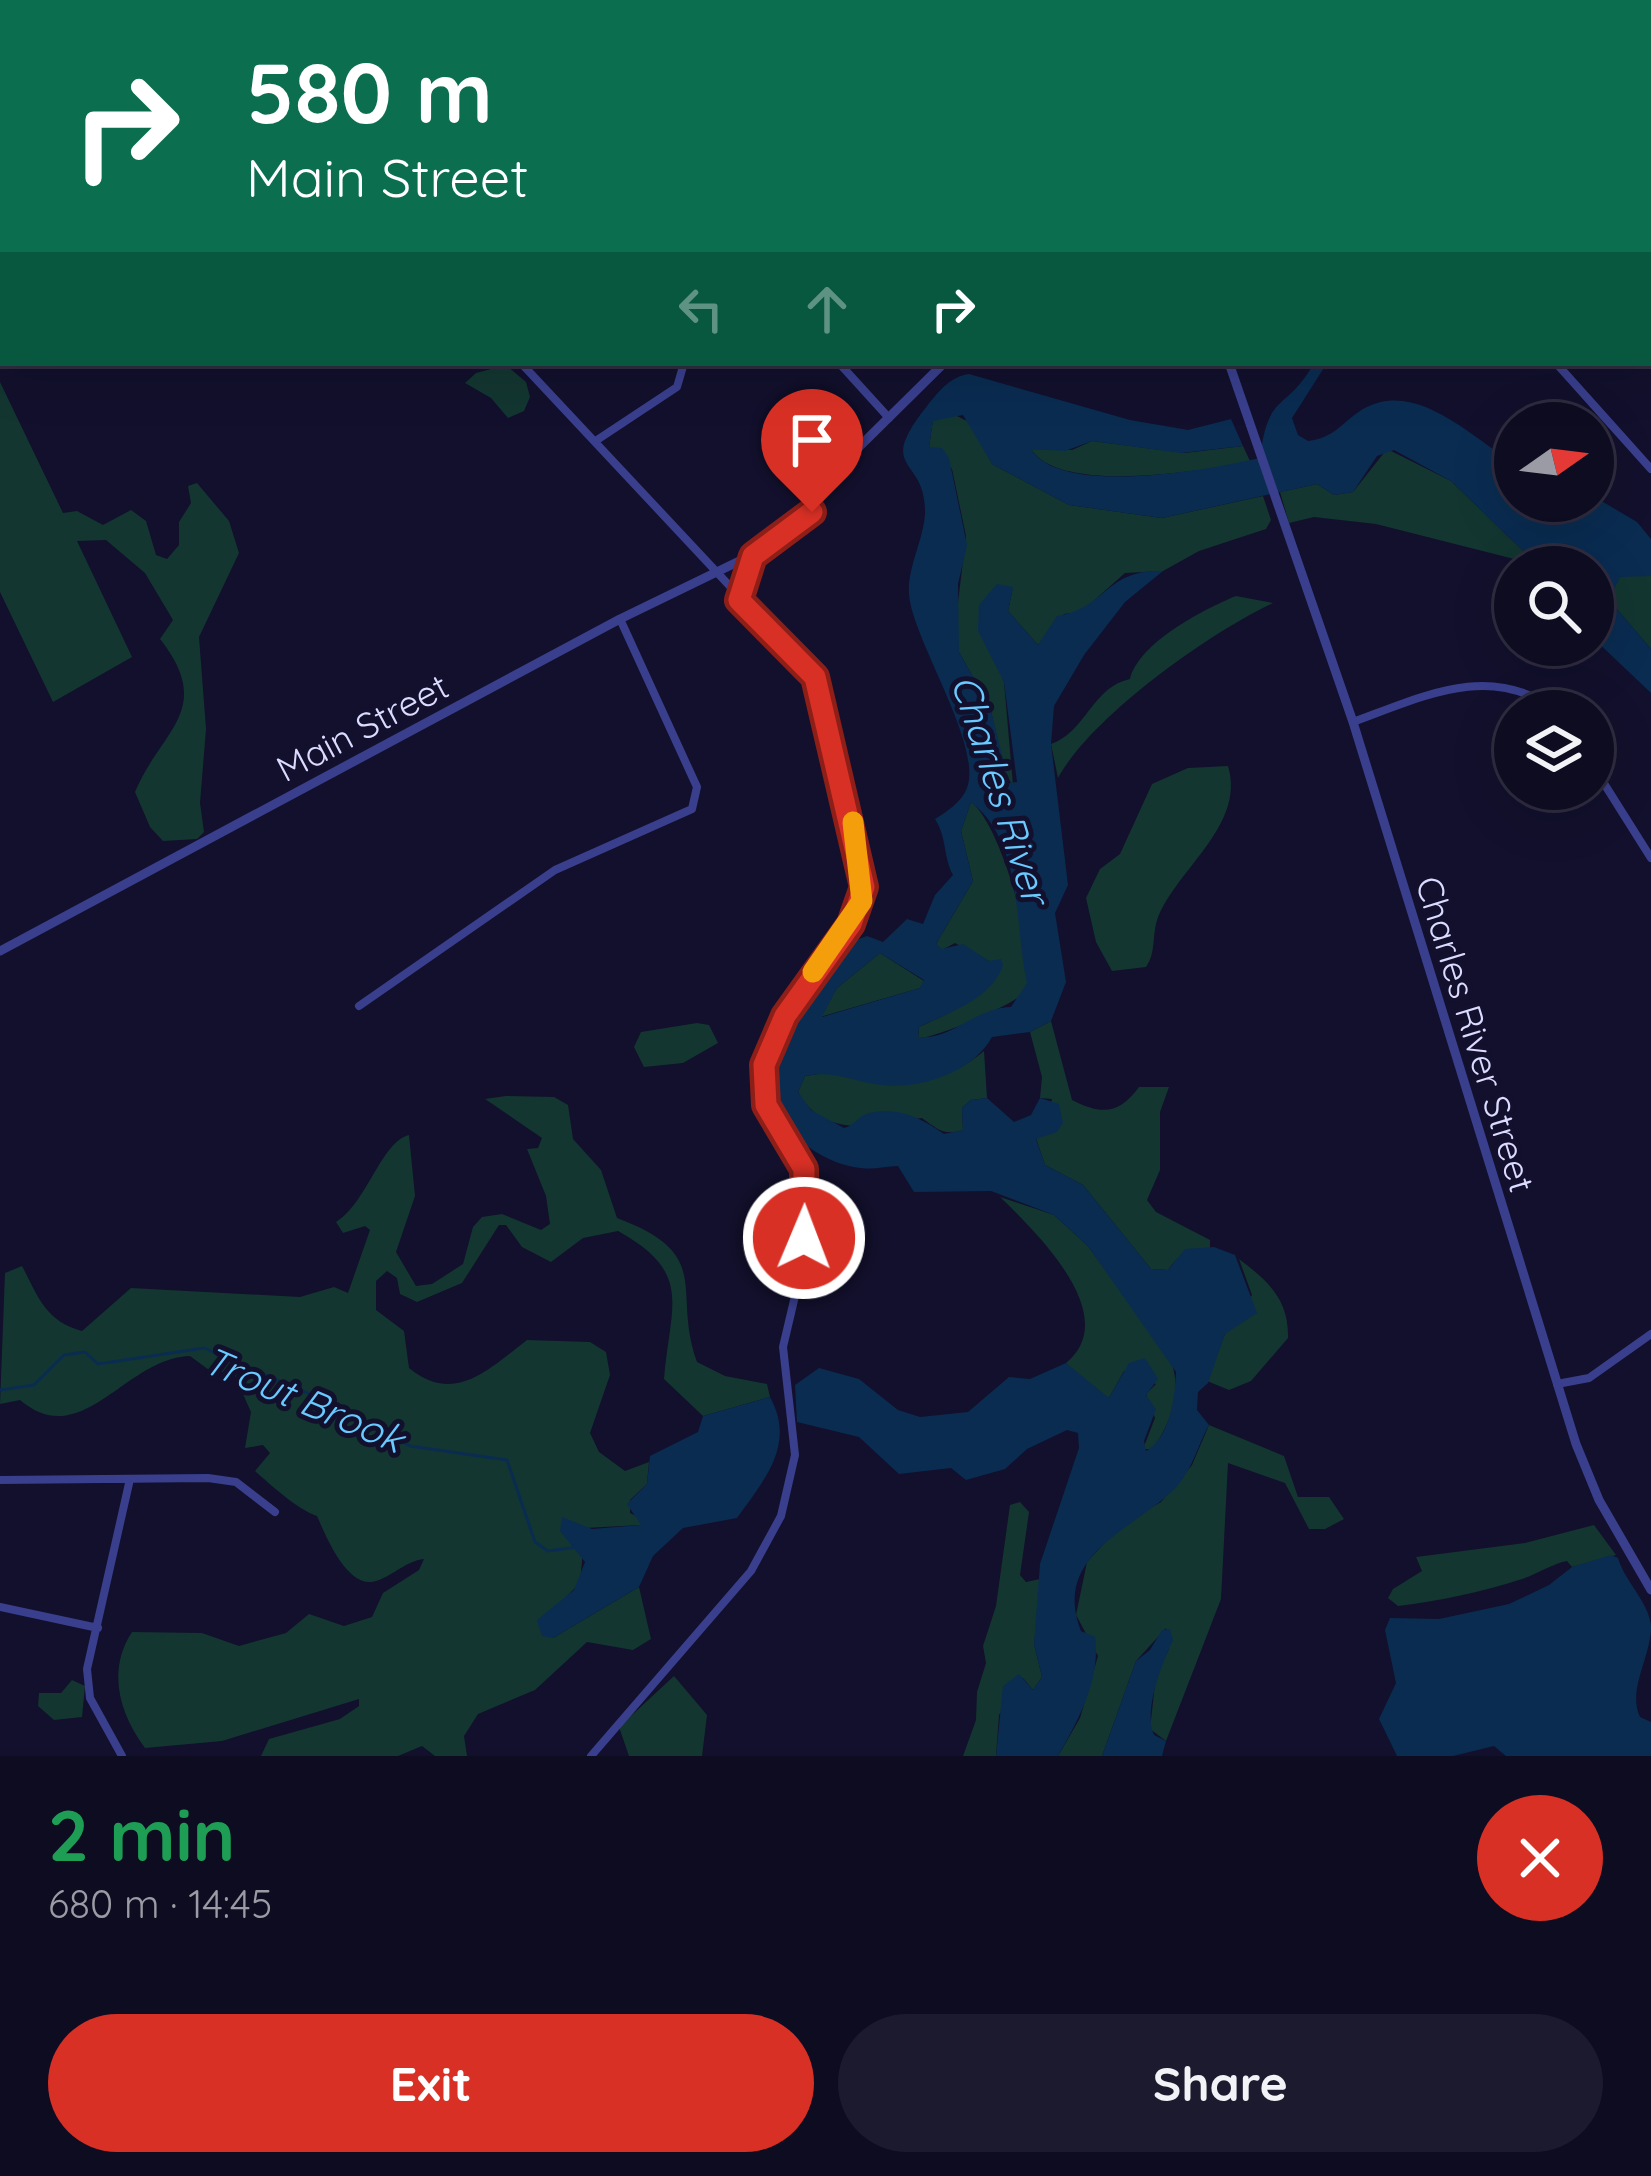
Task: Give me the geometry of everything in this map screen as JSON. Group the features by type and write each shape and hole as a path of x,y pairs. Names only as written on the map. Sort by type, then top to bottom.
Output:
{"street":[{"path":"524,366 597,440 712,573 815,677 864,887 851,924 785,1016 764,1065 766,1105 804,1169 803,1262 782,1370 793,1422 793,1472 765,1552 591,1756"},
{"path":"597,440 677,388 683,366"},
{"path":"842,366 889,418"},
{"name":"Main Street","path":"0,951 620,619 753,556 800,524 860,446 941,366"},
{"name":"Charles River Street","path":"1230,366 1353,722 1557,1384 1599,1500 1651,1590"},
{"path":"1559,366 1651,469"},
{"path":"739,600 753,556"},
{"path":"359,1006 555,870 692,809 698,787 620,619"},
{"path":"1353,722 1476,682 1519,690"},
{"path":"1614,800 1651,859"},
{"path":"1557,1384 1588,1378 1651,1334"},
{"path":"122,1756 90,1698 87,1669 130,1479"},
{"path":"0,1480 236,1482 275,1512"},
{"path":"0,1607 99,1628"}],"green space":[{"path":"507,366 526,382 530,397 524,411 508,418 491,398 465,383 476,373"},
{"path":"0,382 63,513 77,511 103,525 131,510 146,521 156,555 167,559 179,545 179,522 191,503 188,486 197,483 229,521 239,553 199,637 206,729 200,803 204,832 197,839 163,841 150,827 135,792 183,703 176,663 160,639 173,620 145,573 106,540 77,541 132,657 53,702 0,592"},
{"path":"953,414 971,423 992,464 1069,505 1162,518 1263,496 1271,520 1266,529 1199,551 1163,571 1125,573 1081,612 1064,614 1038,645 1008,611 1013,587 994,658 1004,682 1013,785 1006,776 990,707 959,652 955,627 966,536 952,469 929,447 933,420"},
{"path":"1092,441 1185,453 1243,446 1250,461 1168,474 1101,476 1047,463 1031,449 1072,450"},
{"path":"1387,449 1451,481 1518,546 1494,546 1494,554 1376,524 1314,517 1289,523 1280,492 1317,484 1334,495 1353,492"},
{"path":"1651,576 1651,649 1614,606 1619,577"},
{"path":"1236,596 1273,603 1217,634 1154,678 1097,729 1058,778 1051,744 1073,730 1107,691 1130,679 1159,641"},
{"path":"1228,766 1227,808 1206,847 1166,901 1149,962 1146,967 1112,971 1096,942 1086,898 1100,869 1120,854 1152,784 1188,768"},
{"path":"971,802 994,835 1014,892 1027,951 1025,991 975,1019 918,1038 919,1027 971,997 989,961 955,943 942,950 936,944 973,881 961,831"},
{"path":"880,953 924,981 920,988 820,1017 837,988"},
{"path":"1051,1021 1072,1100 1110,1109 1139,1087 1169,1087 1160,1112 1160,1170 1147,1200 1156,1212 1210,1240 1210,1250 1186,1254 1168,1270 1151,1269 1083,1185 1045,1165 1036,1138 1043,1133 1052,1099 1040,1098 1042,1077 1030,1032"},
{"path":"709,1025 718,1043 683,1063 644,1067 634,1047 641,1032"},
{"path":"984,1051 987,1098 971,1100 962,1108 963,1130 956,1132 941,1130 922,1118 853,1126 837,1123 822,1118 798,1092 805,1076 830,1073 894,1080 936,1077"},
{"path":"554,1097 568,1105 573,1139 601,1170 617,1218 648,1232 679,1261 697,1362 725,1376 767,1384 770,1397 703,1416 664,1379 672,1311 668,1277 642,1246 618,1231 583,1238 551,1262 522,1247 506,1225 499,1225 462,1283 417,1302 400,1294 397,1278 387,1271 376,1281 376,1310 404,1331 409,1368 442,1384 471,1379 527,1340 590,1342 606,1352 610,1375 590,1433 599,1452 625,1471 649,1462 647,1484 630,1500 630,1513 642,1519 641,1525 585,1528 580,1583 568,1595 553,1638 639,1587 651,1639 633,1650 587,1642 535,1690 478,1714 464,1736 467,1756 435,1756 422,1746 398,1756 261,1756 269,1739 340,1719 359,1706 359,1699 222,1741 145,1748 128,1720 119,1691 120,1661 132,1632 202,1633 239,1646 286,1633 309,1614 344,1626 372,1617 383,1593 419,1570 424,1559 378,1581 353,1575 337,1556 317,1516 255,1471 270,1453 263,1445 245,1448 251,1412 234,1374 209,1370 190,1356 145,1371 104,1399 64,1416 42,1413 20,1400 0,1404 5,1273 22,1266 51,1314 82,1331 131,1288 300,1297 334,1287 348,1293 370,1230 365,1226 343,1233 336,1222 357,1201 390,1149 409,1135 415,1196 396,1252 416,1286 432,1284 463,1264 473,1227 482,1217 502,1214 541,1230 550,1224 546,1196 527,1149 538,1148 542,1138 485,1099"},
{"path":"1000,1197 1054,1215 1088,1246 1169,1358 1175,1381 1173,1405 1152,1449 1143,1449 1155,1418 1146,1394 1156,1384 1124,1371 1109,1398 1066,1363 1081,1344 1085,1322 1080,1299 1051,1252"},
{"path":"1239,1259 1275,1292 1285,1312 1288,1338 1251,1381 1229,1390 1207,1381 1225,1334 1252,1295"},
{"path":"1209,1425 1284,1456 1298,1497 1329,1497 1344,1519 1325,1529 1309,1529 1285,1483 1228,1463 1221,1599 1166,1741 1150,1729 1156,1675 1169,1649 1166,1628 1136,1661 1102,1756 1058,1756 1080,1718 1098,1656 1076,1615 1087,1562 1121,1525 1161,1502 1192,1465"},
{"path":"1020,1502 1029,1512 1020,1575 1026,1582 1040,1579 1042,1586 1034,1644 1042,1677 1033,1690 1023,1678 999,1715 996,1756 963,1756 976,1720 977,1692 986,1663 983,1646 996,1606 1010,1505"},
{"path":"1594,1525 1616,1555 1572,1567 1561,1562 1522,1579 1445,1599 1398,1606 1388,1598 1393,1589 1422,1571 1416,1557 1525,1543"},
{"path":"674,1676 707,1715 702,1756 629,1756 619,1727"},
{"path":"72,1680 85,1686 82,1717 54,1720 38,1706 39,1693 61,1693"}],"water":[{"name":"Charles River","path":"1312,366 1325,366 1292,418 1298,435 1308,441 1332,433 1363,409 1383,401 1423,406 1494,449 1494,522 1614,522 1614,508 1637,522 1651,539 1651,576 1620,577 1614,590 1614,546 1518,546 1451,481 1394,450 1377,456 1353,492 1334,495 1317,484 1162,518 1069,505 992,464 963,415 933,421 929,447 942,448 949,458 967,545 958,584 959,652 990,707 1009,783 1017,782 1004,682 978,631 979,605 997,584 1013,587 1008,611 1038,645 1057,616 1074,612 1129,576 1163,571 1125,602 1084,655 1054,706 1051,744 1068,885 1055,913 1066,982 1051,1021 1030,1032 992,1037 959,1069 928,1081 896,1086 815,1075 805,1076 798,1092 811,1110 844,1128 869,1113 889,1111 918,1118 944,1134 963,1130 962,1108 971,1100 987,1098 1014,1122 1031,1115 1040,1098 1059,1104 1063,1123 1057,1132 1036,1139 1045,1165 1083,1185 1151,1269 1168,1270 1185,1249 1214,1247 1235,1255 1257,1313 1225,1334 1208,1383 1198,1392 1197,1410 1209,1425 1183,1478 1104,1544 1078,1581 1075,1604 1081,1631 1095,1637 1095,1668 1080,1714 1058,1756 996,1756 1003,1686 1019,1674 1033,1690 1042,1677 1034,1644 1040,1564 1079,1448 1078,1433 1067,1430 1027,1449 1005,1469 966,1480 951,1468 899,1474 859,1437 797,1422 795,1385 819,1368 859,1379 898,1410 920,1417 968,1412 1009,1377 1030,1379 1066,1363 1109,1398 1129,1363 1145,1358 1158,1379 1146,1395 1156,1409 1144,1441 1146,1451 1166,1427 1176,1372 1088,1246 1054,1215 991,1191 914,1192 898,1166 866,1168 821,1155 788,1128 776,1110 768,1070 773,1048 834,956 867,936 883,942 907,919 923,924 935,895 953,875 935,819 961,798 969,769 965,746 909,594 925,513 923,494 903,454 904,443 927,406 940,390 969,374 1130,420 1188,430 1231,419 1243,446 1181,453 1092,441 1065,451 1031,449 1047,464 1104,476 1174,473 1260,458 1268,422","holes":["971,802 1000,840 1014,886 1027,983 1011,1007 986,1012 942,1034 918,1037 919,1027 979,996 1003,965 1001,959 989,961 963,944 942,949 936,944 973,881 961,831","880,953 924,980 920,988 822,1017 837,988"]},
{"path":"1614,606 1651,649 1651,693 1614,658"},
{"path":"770,1397 780,1430 778,1446 767,1475 737,1518 683,1528 653,1556 639,1587 553,1638 542,1636 537,1620 574,1590 585,1562 560,1531 562,1517 592,1529 641,1525 627,1504 647,1484 650,1456 698,1432 703,1416"},
{"path":"1611,1555 1618,1558 1642,1600 1651,1626 1636,1695 1640,1717 1651,1722 1651,1756 1506,1756 1494,1746 1453,1756 1397,1756 1379,1719 1396,1683 1385,1630 1390,1618 1439,1619 1509,1604 1549,1585 1572,1567"},
{"path":"1170,1629 1173,1640 1151,1713 1154,1735 1166,1741 1162,1756 1102,1756 1136,1661 1150,1650 1162,1630"}],"waterway":[{"name":"Trout Brook","path":"0,1390 34,1385 64,1355 85,1352 98,1364 204,1348 314,1396 410,1446 507,1460 535,1542 548,1551 577,1547"}],"slow traffic":[{"path":"813,972 851,924 862,901 853,822"}],"route":[{"path":"804,1238 804,1169 766,1105 764,1065 785,1016 851,924 864,887 834,741 815,677 794,650 739,600 742,578 753,556 788,535 812,512"}]}
